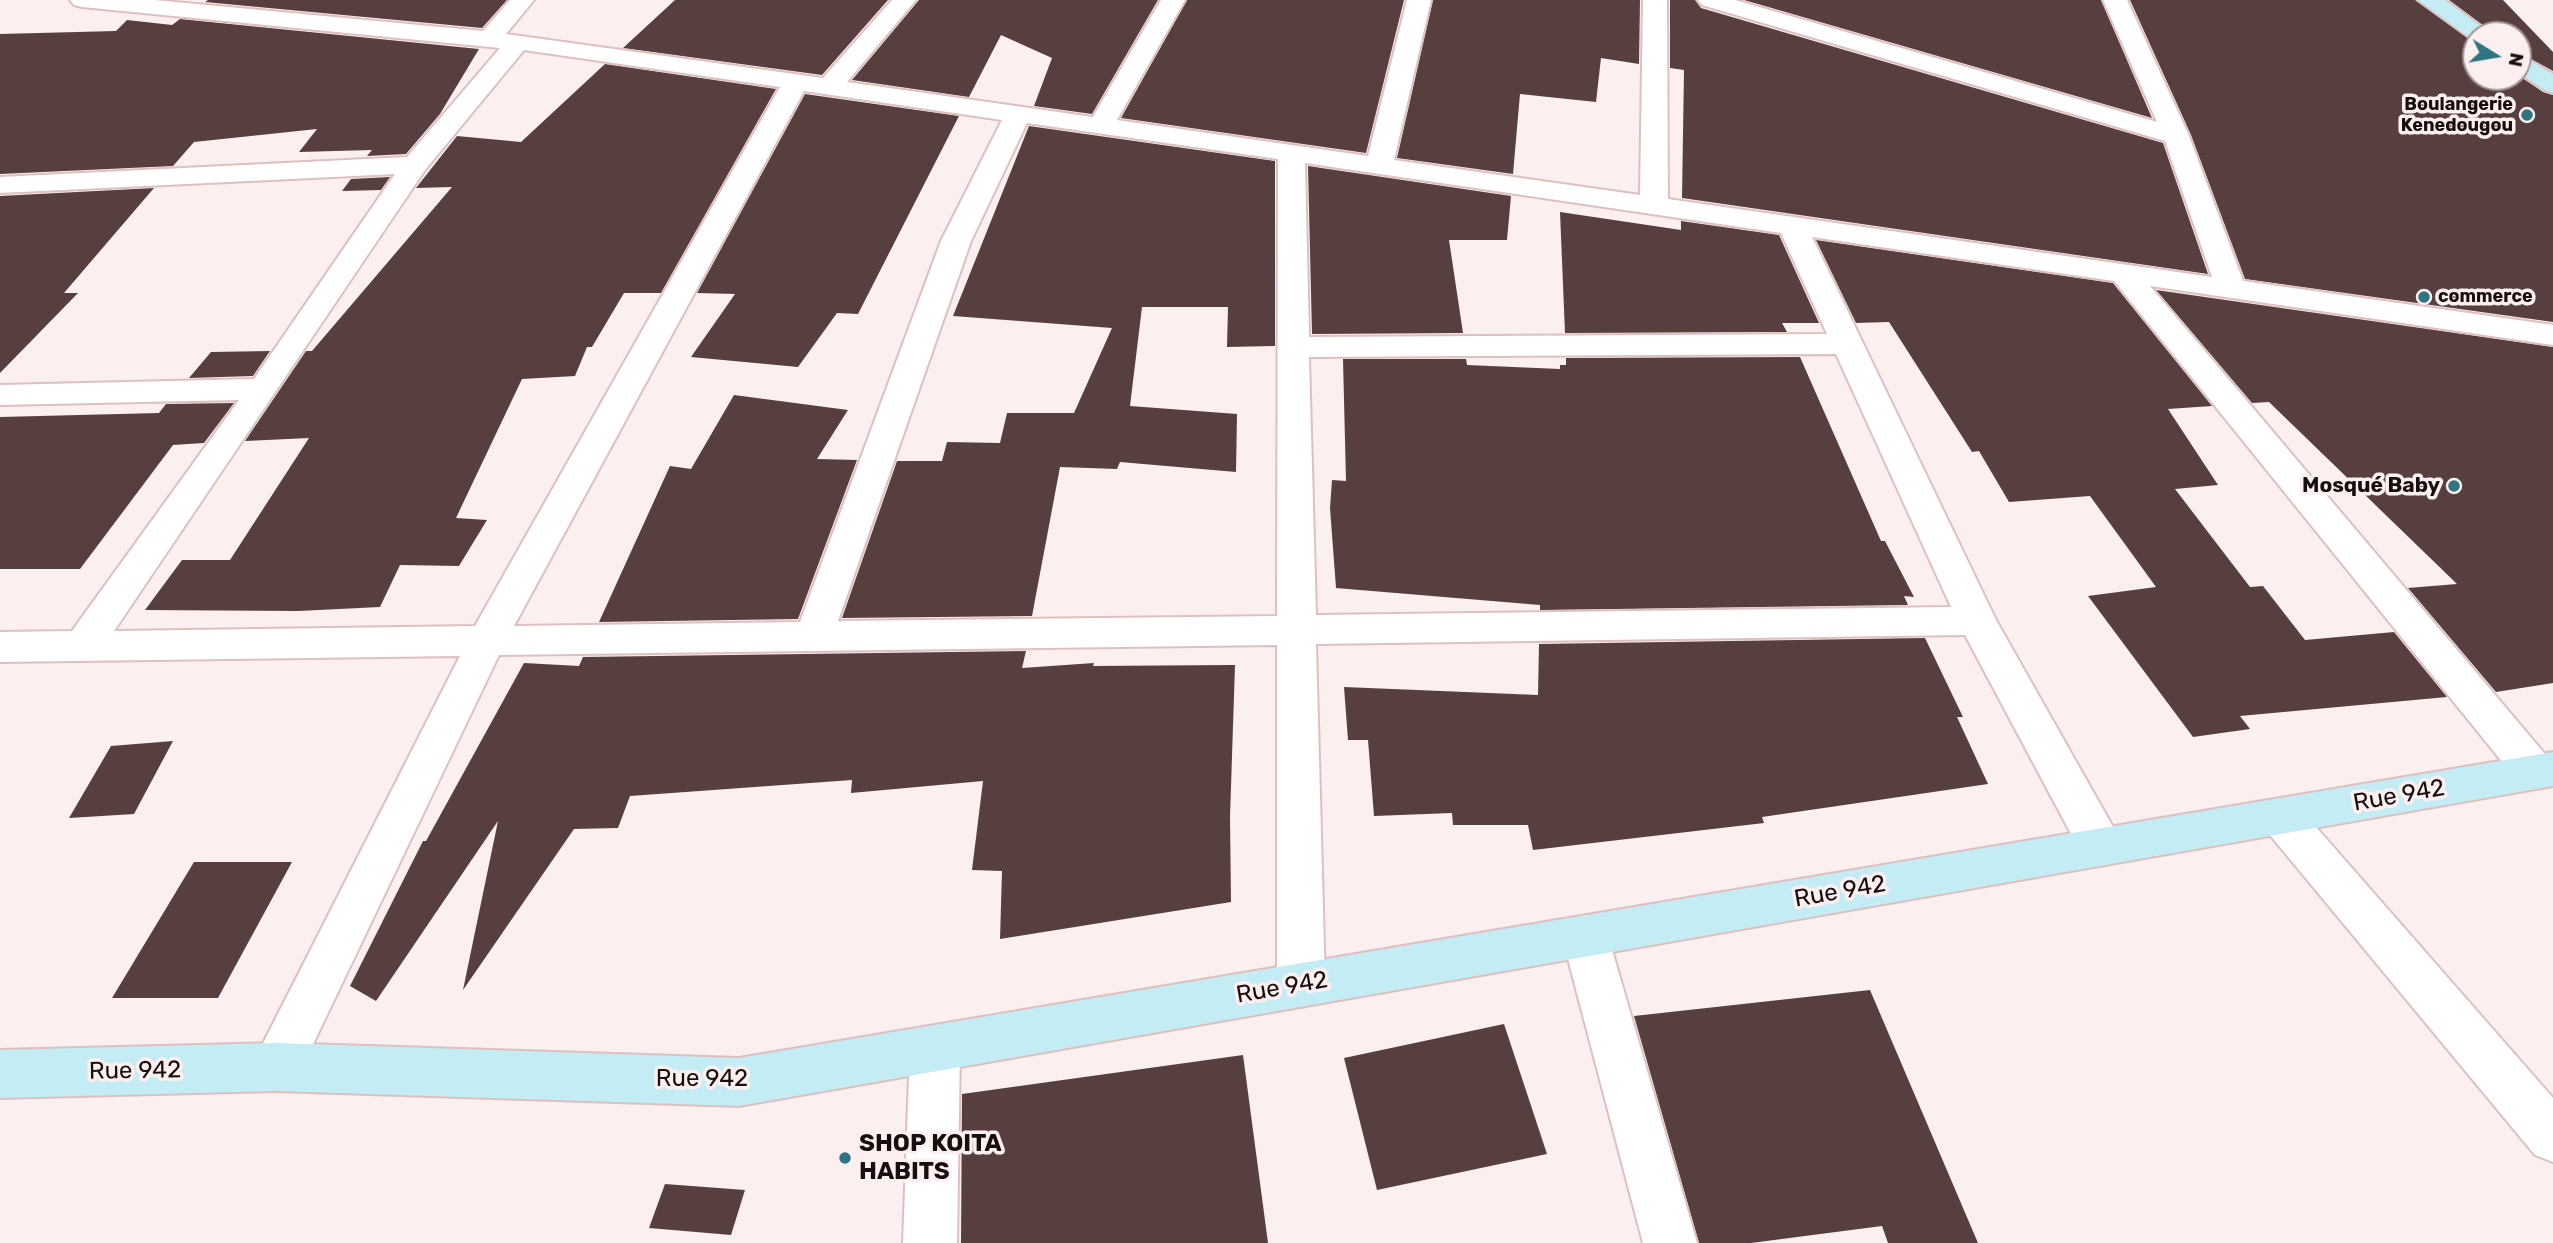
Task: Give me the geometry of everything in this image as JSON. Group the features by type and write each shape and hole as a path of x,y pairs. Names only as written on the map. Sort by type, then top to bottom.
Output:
{"street":[{"path":"82,0 504,40 2553,335"},
{"path":"83,646 504,40 522,0"},
{"path":"276,1067 487,640 812,84 904,0"},
{"path":"1101,126 1173,0"},
{"path":"1379,166 1419,0"},
{"path":"1654,205 1655,0"},
{"path":"1710,0 2176,136"},
{"path":"2115,0 2176,136 2231,289"},
{"path":"2430,0 2462,22"},
{"path":"2532,71 2553,85"},
{"path":"814,636 956,241 1018,114"},
{"path":"1291,153 1301,985"},
{"path":"0,185 415,165"},
{"path":"1792,225 1977,621 2101,847"},
{"path":"2123,273 2544,770"},
{"path":"1293,347 1846,344"},
{"path":"0,395 264,389"},
{"path":"0,647 1977,621"},
{"name":"Rue 942","path":"0,1074 276,1067 739,1082 2544,770"},
{"path":"2280,816 2553,1137"},
{"path":"1585,936 1670,1243"},
{"path":"930,1243 935,1049"}],"building":[{"path":"507,0 482,28 205,2"},
{"path":"675,0 888,0 822,75 623,48"},
{"path":"919,0 1158,0 1092,114 1034,106 1052,58 1001,35 969,97 852,80"},
{"path":"1187,0 1404,0 1366,153 1121,118"},
{"path":"1433,0 1640,0 1639,64 1601,58 1596,102 1520,94 1513,174 1397,158"},
{"path":"1670,0 1695,0 1701,8 2163,143 2208,274 1682,198 1684,70 1670,68"},
{"path":"1744,0 2101,0 2152,118"},
{"path":"2130,0 2415,0 2462,33 2462,91 2532,91 2532,85 2553,95 2553,322 2245,279 2191,135"},
{"path":"2449,0 2503,0 2523,21 2477,21"},
{"path":"180,19 479,49 440,114 406,154 367,156 372,150 299,152 317,129 194,142 173,166 0,174 0,34 116,31 127,20 172,25"},
{"path":"2532,30 2553,52 2553,71 2532,60"},
{"path":"605,64 776,89 661,293 624,293 592,347 587,347 575,376 522,379 456,518 487,520 459,566 400,565 380,607 298,611 145,610 182,560 230,560 309,438 245,441 306,351 312,351 452,187 416,188 457,136 521,142"},
{"path":"805,94 959,116 858,314 837,313 798,367 691,357 735,294 697,293"},
{"path":"1029,126 1275,161 1275,346 1227,347 1228,307 1142,307 1130,406 1237,414 1236,472 1120,462 1117,469 1060,467 1032,616 842,618 897,461 942,461 947,442 1000,443 1007,413 1074,413 1112,328 953,316"},
{"path":"1308,166 1511,196 1507,240 1449,240 1463,333 1312,334"},
{"path":"390,177 381,190 342,191 351,179"},
{"path":"154,188 64,293 78,293 0,373 0,196"},
{"path":"1560,212 1681,230 1681,221 1779,235 1819,323 1782,323 1787,332 1565,333"},
{"path":"1816,240 2113,283 2212,406 2168,409 2218,485 2175,489 2250,587 2263,586 2305,640 2394,632 2447,697 2240,716 2250,729 2193,737 2088,596 2156,587 2090,496 2009,502 1979,451 1972,452 1889,322 1856,323"},
{"path":"2156,290 2553,347 2553,683 2496,692 2408,588 2457,584 2269,402 2252,403"},
{"path":"270,351 253,376 189,378 211,352"},
{"path":"1800,357 1881,541 1885,541 1914,597 1904,596 1908,605 1540,610 1540,605 1336,588 1330,508 1332,480 1346,481 1343,359 1466,359 1467,365 1560,369 1560,365 1566,365 1566,358"},
{"path":"734,395 848,410 817,459 857,460 798,619 599,622 670,466 691,469"},
{"path":"234,403 204,443 173,445 80,569 0,569 0,417 159,413 166,404"},
{"path":"1925,638 1963,717 1957,717 1988,784 1762,817 1764,823 1533,850 1528,825 1453,825 1452,813 1374,816 1368,740 1348,740 1344,687 1538,695 1539,644"},
{"path":"1026,651 1022,668 1094,663 1093,666 1235,665 1230,817 1231,902 1000,939 1002,871 972,870 983,781 851,793 852,780 630,796 618,828 574,829 463,990 498,821 376,1001 350,986 423,841 426,841 524,663 579,666 583,657"},
{"path":"173,741 134,814 69,818 111,746"},
{"path":"194,862 292,862 218,998 112,998"},
{"path":"1870,990 1978,1243 1888,1243 1882,1226 1751,1243 1699,1243 1634,1016"},
{"path":"1504,1024 1547,1154 1377,1190 1344,1058"},
{"path":"1243,1055 1268,1243 961,1243 962,1094"},
{"path":"665,1184 745,1190 731,1235 649,1228"}],"place":[{"name":"Boulangerie Kenedougou","path":"2527,115"},
{"name":"commerce","path":"2424,297"},
{"name":"Mosqué Baby","path":"2454,486"},
{"name":"SHOP KOITA HABITS","path":"845,1158"}]}
